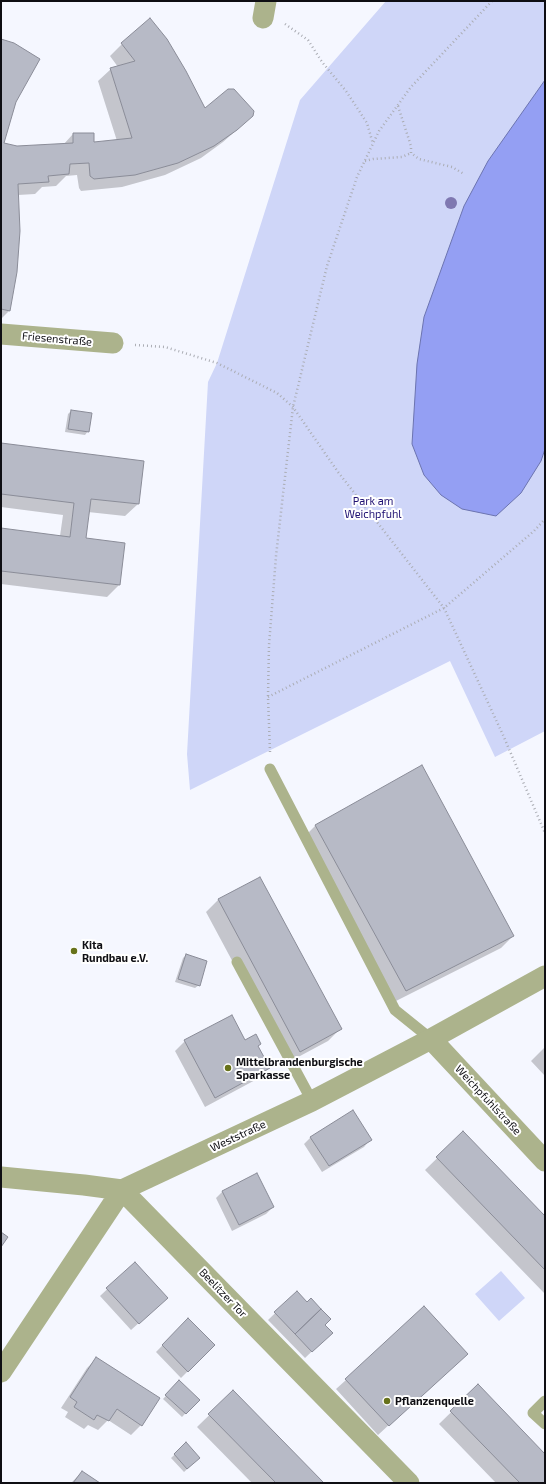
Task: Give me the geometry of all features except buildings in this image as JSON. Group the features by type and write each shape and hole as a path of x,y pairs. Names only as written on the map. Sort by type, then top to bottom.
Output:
{"street":[{"name":"Friesenstraße","path":"1,334 113,343"},
{"name":"Weststraße","path":"122,1190 312,1101 431,1039 545,976"},
{"name":"Weichpfuhlstraße","path":"431,1039 545,1160"},
{"path":"1,1177 122,1190 1,1372"},
{"name":"Beelitzer Tor","path":"122,1190 409,1483"}],"lane":[{"path":"270,769 395,1010 431,1039"},
{"path":"237,962 312,1101"},
{"path":"545,1401 533,1413 545,1424"}],"path":[{"path":"270,769 268,697 269,645 276,556 293,407 327,266 356,177 379,131 411,87 492,1"},
{"path":"264,10 308,40 322,62 346,91 367,123 373,144"},
{"path":"398,105 411,146 411,153"},
{"path":"364,161 402,157 411,153"},
{"path":"411,153 419,159 452,167 464,174"},
{"path":"113,343 165,347 217,363 277,394 293,407 338,472 444,608 503,735 545,832"},
{"path":"268,697 444,608 545,519"}],"green space":[{"name":"Park am Weichpfuhl","path":"386,1 545,1 545,731 495,757 450,661 190,790 187,754 208,382 217,363 300,100"},
{"path":"501,1271 525,1298 499,1321 475,1294"}],"water":[{"path":"545,80 545,449 541,461 521,493 496,516 462,509 441,495 424,475 412,444 417,364 424,317 464,206 488,161"}],"place":[{"name":"Kita Rundbau e.V.","path":"74,951"},
{"name":"Mittelbrandenburgische Sparkasse","path":"228,1068"},
{"name":"Pflanzenquelle","path":"387,1401"}]}
